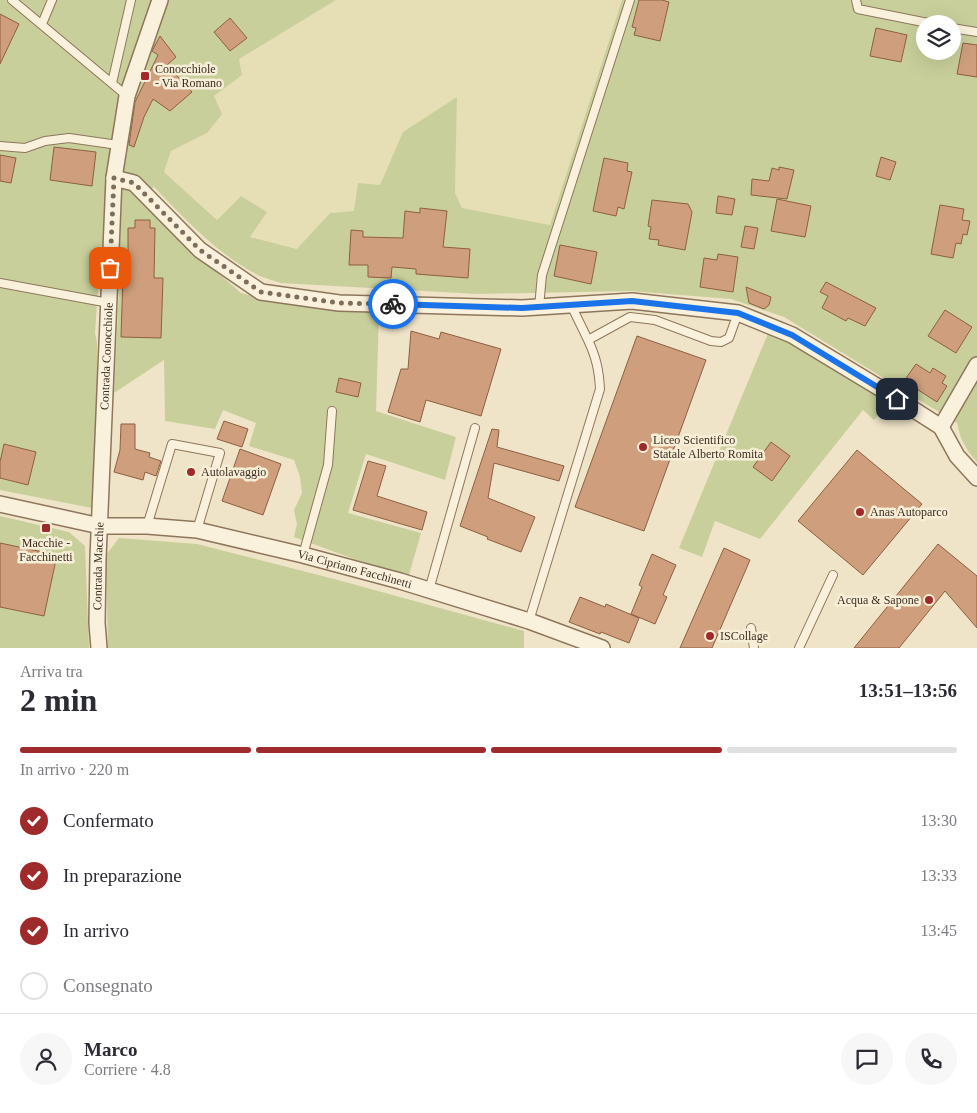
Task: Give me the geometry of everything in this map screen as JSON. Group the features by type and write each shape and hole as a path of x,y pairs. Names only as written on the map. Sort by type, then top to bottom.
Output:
{"street":[{"name":"Contrada Conocchiole","path":"100,526 114,178 126,96 160,0"},
{"path":"114,178 134,183 200,250 261,292 339,303 522,308 632,301 738,313 792,335 941,427 958,456 977,478"},
{"path":"941,427 977,365"},
{"name":"Contrada Macchie","path":"0,504 100,526 97,623 99,648"},
{"name":"Via Cipriano Facchinetti","path":"100,526 148,526 197,530 303,554 529,621 602,648"}],"lane":[{"path":"12,0 126,96"},
{"path":"42,24 52,0"},
{"path":"112,83 131,0"},
{"path":"539,307 542,275 630,0"},
{"path":"856,0 858,9 916,21"},
{"path":"961,29 977,32"},
{"path":"0,146 25,148 45,141 69,138 118,145"},
{"path":"0,283 109,304"},
{"path":"529,621 600,388 596,358 571,305"},
{"path":"588,340 630,316 655,320 711,341 721,342 729,338 738,313"},
{"path":"303,554 328,465 332,411"},
{"path":"429,590 475,428"},
{"path":"148,526 172,444 220,453 197,530"},
{"path":"798,648 833,575"},
{"path":"751,628 754,648"}],"shaded area":[{"path":"336,0 622,0 550,225 462,208 455,193 457,98 403,132 380,185 354,211 329,213 298,249 250,237 266,212 241,196 217,220 164,172 171,151 207,133 214,96 242,75 239,59"}],"green space":[{"path":"0,0 336,0 239,59 242,75 214,96 222,114 207,133 171,151 164,172 217,220 241,196 267,212 250,237 297,249 330,213 354,211 358,183 380,185 403,132 457,97 455,193 462,208 550,225 622,0 977,0 977,462 964,444 957,423 784,317 731,299 630,291 477,294 281,283 259,275 227,256 201,234 153,186 150,206 194,252 241,293 272,301 341,311 379,313 376,411 456,437 445,480 366,454 348,513 421,533 409,575 354,559 294,537 297,524 294,510 302,493 300,477 294,460 249,446 256,423 223,410 215,429 165,421 164,360 114,393 121,247 101,246 95,333 97,342 97,509 0,490"},
{"path":"769,331 889,402 874,420 863,410 760,539 715,521 702,557 679,548"},
{"path":"0,516 69,532 85,546 89,648 0,648"},
{"path":"119,538 197,544 338,580 524,631 524,648 108,648 106,555"}],"building":[{"path":"639,0 662,0 669,2 660,41 634,35 636,28 632,27"},
{"path":"0,14 19,24 0,64"},
{"path":"230,18 247,38 230,51 214,32"},
{"path":"876,28 907,35 901,62 870,56"},
{"path":"160,36 176,57 167,65 192,92 170,111 153,99 144,117 134,147 129,145 135,102 158,55 152,51"},
{"path":"963,43 977,45 977,77 957,74"},
{"path":"54,147 96,152 92,186 50,180"},
{"path":"0,155 16,158 11,183 0,181"},
{"path":"881,157 896,162 890,180 876,176"},
{"path":"604,158 628,163 627,171 632,172 624,209 618,207 616,216 593,211"},
{"path":"779,167 794,170 787,199 751,195 752,179 769,181 772,168 779,170"},
{"path":"718,196 735,199 732,215 716,213"},
{"path":"777,199 811,206 805,237 771,231"},
{"path":"652,200 688,204 692,212 685,250 658,245 659,240 649,239 651,227 648,226"},
{"path":"940,205 964,209 962,220 970,221 967,235 963,234 961,244 956,243 953,258 931,254"},
{"path":"420,208 447,211 443,247 470,249 468,278 416,274 416,269 392,267 391,278 368,277 368,265 349,265 351,230 363,231 363,237 403,238 405,211 420,213"},
{"path":"135,220 150,220 150,228 155,228 154,278 163,278 161,338 121,337 123,277 128,277 128,228 135,228"},
{"path":"745,226 758,228 754,249 741,247"},
{"path":"560,245 597,252 591,284 554,276"},
{"path":"718,254 738,257 733,292 700,287 704,258 717,260"},
{"path":"826,282 876,308 865,326 848,318 846,321 822,308 828,296 820,292"},
{"path":"746,287 771,297 769,305 764,309 749,303"},
{"path":"945,310 972,327 956,353 928,336"},
{"path":"411,331 439,339 441,332 501,349 481,416 426,400 420,422 388,412 401,369 408,369"},
{"path":"637,336 706,360 644,531 575,507"},
{"path":"916,364 930,373 933,368 946,376 942,383 947,386 937,402 904,381"},
{"path":"339,378 361,383 358,397 336,392"},
{"path":"224,421 248,429 242,447 217,439"},
{"path":"121,424 135,424 135,449 150,453 149,457 161,461 156,476 145,472 143,480 114,472 120,450"},
{"path":"492,429 499,430 497,447 564,466 559,481 494,463 488,498 535,517 521,552 460,526"},
{"path":"771,442 790,456 772,481 753,467"},
{"path":"4,444 36,452 28,485 0,478 0,462"},
{"path":"240,449 281,464 263,515 222,501"},
{"name":"Anas Autoparco","path":"857,450 922,504 863,575 798,521"},
{"path":"368,461 386,466 377,496 427,512 422,530 353,510"},
{"path":"0,543 57,555 44,616 0,607"},
{"path":"938,544 977,576 977,628 945,591 899,648 854,648"},
{"path":"724,548 750,560 712,648 680,648"},
{"path":"652,554 676,565 663,595 667,597 655,624 631,614 642,587 639,585"},
{"path":"580,597 605,607 606,604 639,618 629,643 569,622"}],"way so far":[{"path":"110,268 114,178 134,183 200,250 261,292 339,303 393,304"}],"place":[{"name":"Conocchiole - Via Romano","path":"145,76"},
{"name":"Liceo Scientifico Statale Alberto Romita","path":"643,447"},
{"name":"Autolavaggio","path":"191,472"},
{"name":"Anas Autoparco","path":"860,512"},
{"name":"Macchie - Facchinetti","path":"46,528"},
{"name":"Acqua & Sapone","path":"929,600"},
{"name":"ISCollage","path":"710,636"}],"route":[{"path":"393,304 522,308 632,301 738,313 792,335 897,399"}]}
